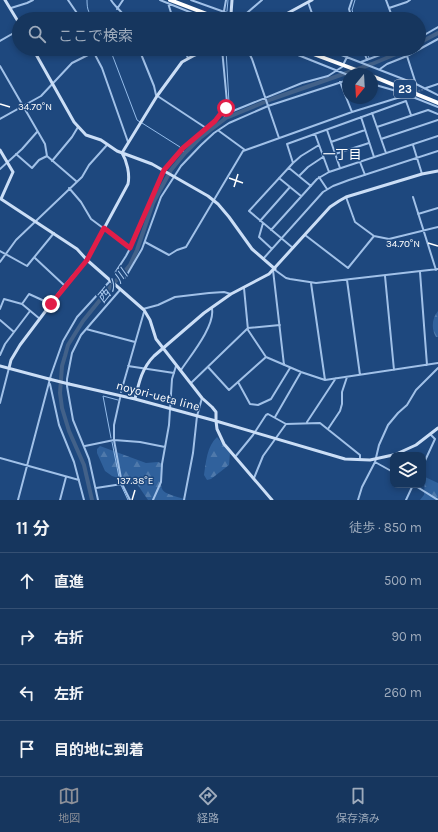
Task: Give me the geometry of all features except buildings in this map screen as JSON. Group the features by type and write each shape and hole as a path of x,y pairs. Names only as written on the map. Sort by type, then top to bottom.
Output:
{"highway":[{"path":"169,1 200,12"},
{"path":"319,56 351,68"},
{"name":"23","path":"378,80 438,103"}],"street":[{"path":"5,0 13,12"},
{"path":"11,8 33,0"},
{"path":"68,0 76,12"},
{"path":"111,0 120,12"},
{"path":"117,9 123,0"},
{"path":"160,0 169,1 191,12"},
{"path":"191,0 225,12 226,0"},
{"path":"230,12 232,0"},
{"path":"248,12 262,0"},
{"path":"290,12 312,0"},
{"path":"350,12 349,9 352,0"},
{"path":"386,0 390,12"},
{"path":"389,8 410,0"},
{"path":"169,1 171,12"},
{"path":"308,2 312,12"},
{"path":"426,34 438,27"},
{"path":"0,41 12,34"},
{"path":"426,46 438,39"},
{"path":"37,56 78,127 86,135 101,140 122,153 164,170 214,200 234,223 250,246 274,270 286,278 311,283 437,270 413,197"},
{"path":"0,119 41,96 72,63 84,56"},
{"path":"97,56 129,143"},
{"path":"142,56 156,95 206,128"},
{"path":"122,153 157,96 178,67 182,62 193,56"},
{"path":"115,273 130,248 164,170 182,149 215,121 226,108 227,102 223,56"},
{"path":"250,56 279,138"},
{"path":"301,56 342,72"},
{"path":"366,56 367,60"},
{"path":"363,63 378,56"},
{"path":"379,69 407,56 416,84"},
{"path":"344,63 347,57 426,88 438,95"},
{"path":"0,66 45,144 47,156 77,181"},
{"path":"226,108 233,112 302,83 328,76 342,68"},
{"path":"125,278 146,242 160,197 181,166 194,151 218,130 229,123 268,106 340,82 352,112"},
{"path":"426,88 438,84"},
{"path":"378,86 438,107"},
{"path":"146,242 164,253 169,254 184,248 242,152 245,150 352,112 407,95"},
{"path":"293,163 287,144 406,101 412,115"},
{"path":"377,127 428,110 438,114"},
{"path":"372,113 386,153"},
{"path":"361,118 374,157"},
{"path":"381,139 438,120"},
{"path":"52,161 72,137 78,127"},
{"path":"218,130 245,150"},
{"path":"327,130 340,168"},
{"path":"331,142 365,130"},
{"path":"0,169 8,163 37,131"},
{"path":"315,134 329,172"},
{"path":"271,230 319,177 340,168 438,136"},
{"path":"335,154 369,143"},
{"path":"413,144 422,174"},
{"path":"0,262 16,240 82,177 89,164 108,145"},
{"path":"293,248 249,212 293,163 301,156 319,145"},
{"path":"0,150 13,172 0,200 36,221 77,249 110,281 144,310 150,320 156,339 162,348 202,398 216,412 217,429 224,444 271,500"},
{"path":"263,259 327,189 438,151"},
{"path":"0,403 9,368 15,352 65,286 87,260 128,184 129,176 122,153"},
{"path":"16,154 32,168 40,160 47,156"},
{"path":"299,176 308,167 323,157"},
{"path":"360,162 365,175"},
{"path":"288,168 311,186"},
{"path":"136,399 140,378 148,361 204,313 232,294 265,277 274,270 330,207 346,197 422,174 438,171"},
{"path":"319,177 327,189"},
{"path":"279,178 301,196"},
{"path":"260,221 290,187"},
{"path":"69,188 81,202 88,215 130,248"},
{"path":"346,197 355,222 374,236 389,239 438,227"},
{"path":"418,214 438,208"},
{"path":"263,223 259,237 272,249"},
{"path":"0,251 27,266 54,233"},
{"path":"304,235 348,268 374,236"},
{"path":"34,258 65,286"},
{"path":"274,270 284,366"},
{"path":"420,272 427,365"},
{"path":"385,276 394,370"},
{"path":"347,280 360,375"},
{"path":"18,500 51,375 63,341 68,330 77,317 110,281"},
{"path":"311,283 325,380"},
{"path":"244,288 248,328 266,357 284,366 325,380 438,363"},
{"path":"98,500 85,446 73,420 67,386 75,345 85,329 120,290"},
{"path":"144,310 175,297 228,292 232,294"},
{"path":"22,304 28,294 51,304"},
{"path":"0,309 4,299 22,304 40,319"},
{"path":"181,370 209,326 213,314 212,308"},
{"path":"121,392 144,310"},
{"path":"0,354 5,344 30,311"},
{"path":"0,320 14,332"},
{"path":"191,383 248,328 280,325"},
{"path":"85,329 135,342"},
{"path":"208,367 229,390 266,357"},
{"path":"153,500 161,482 162,464 169,425 172,379 177,365"},
{"name":"noyori-ueta line","path":"0,366 170,408 334,456 376,461 390,456"},
{"path":"128,366 174,373"},
{"path":"238,382 250,404 258,405 271,399 290,368"},
{"path":"358,500 362,487 376,461 379,445 388,425 407,405 416,390 438,368"},
{"path":"276,417 301,372"},
{"path":"328,429 340,411 342,404 342,392 347,377"},
{"path":"307,423 336,378"},
{"path":"50,383 59,425 69,449 84,500"},
{"path":"120,398 114,425 114,440 122,484 130,500"},
{"path":"184,500 193,453 197,416 202,398"},
{"path":"235,457 255,432 266,414 276,417 286,424 320,423 360,455 360,460"},
{"path":"254,478 263,456 286,424"},
{"name":"noyori-ueta line","path":"401,452 411,448 438,428"},
{"path":"426,458 435,439 430,435"},
{"path":"85,446 114,440 140,442 165,447"},
{"path":"0,458 79,480"},
{"path":"376,461 390,470"},
{"path":"60,500 66,477"},
{"path":"96,488 122,484"},
{"path":"406,500 412,488"},
{"path":"419,488 438,500"}],"green space":[{"path":"438,311 438,337 436,337 433,331 433,324 434,317"},
{"path":"217,437 230,453 229,465 211,479 207,480 204,475 208,454 211,445"},
{"path":"100,446 146,463 158,462 163,464 161,487 163,490 166,493 187,500 148,500 137,484 112,476 105,471 97,453 97,449"},
{"path":"426,477 438,483 438,500 420,500 424,495"}],"waterway":[{"path":"87,0 89,12"},
{"path":"227,11 228,0"},
{"path":"353,12 355,0"},
{"name":"西ノ川","path":"426,39 438,33"},
{"path":"113,56 137,120 140,122"},
{"path":"223,121 229,103 226,56"},
{"name":"西ノ川","path":"92,500 84,465 69,431 62,408 60,393 62,366 68,345 83,321 130,265 137,250 153,203 171,170 200,138 226,118 272,99 391,56"},
{"path":"142,123 180,147 185,153"},
{"path":"111,438 103,396 118,400"},
{"path":"112,442 120,482"},
{"path":"121,485 128,500"}],"tunnel":[{"path":"407,95 425,89"}],"district":[{"name":"一丁目","path":"342,154"}],"route":[{"path":"51,304 87,260 104,228 130,248 164,170 183,148 215,121 226,108"}]}
